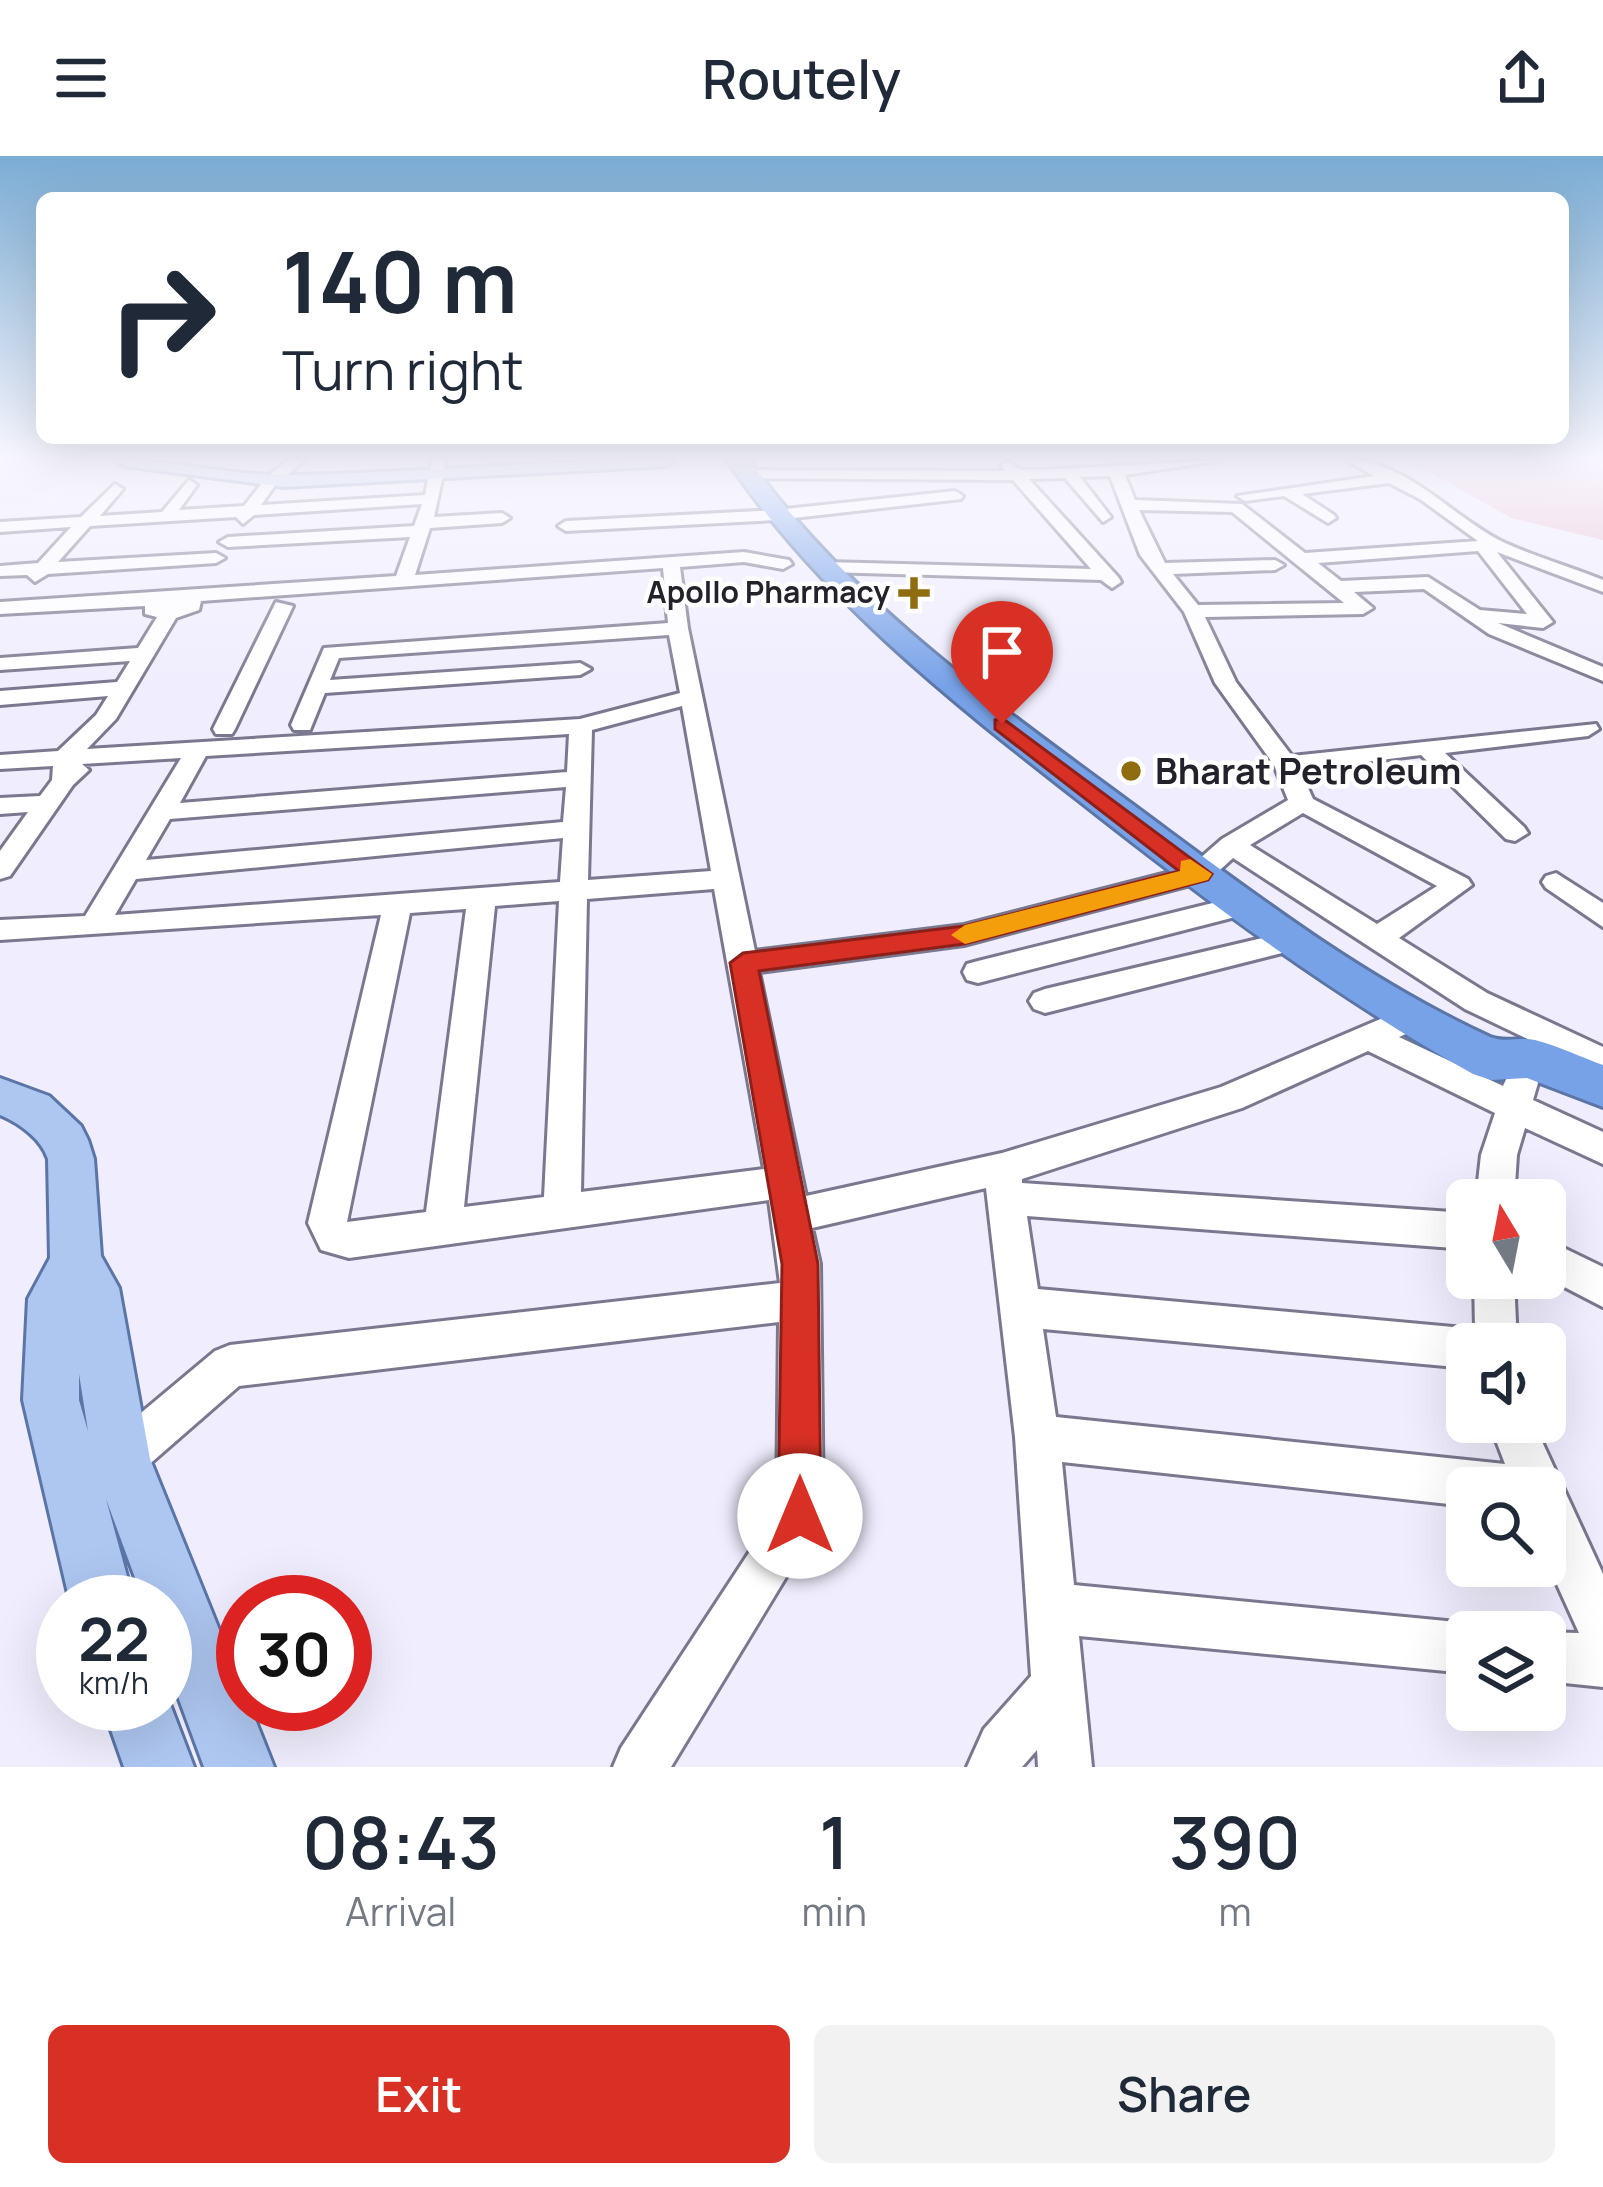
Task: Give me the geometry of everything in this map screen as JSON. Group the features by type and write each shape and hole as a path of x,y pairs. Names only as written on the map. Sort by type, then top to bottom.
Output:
{"highway":[{"path":"790,535 810,564 969,699 1292,941 1508,1083 1600,1082"}],"main road":[{"path":"0,1096 33,1109 65,1140 71,1159 76,1263 92,1288 121,1460 234,1764"},
{"path":"76,1263 54,1299 51,1400 95,1575"},
{"path":"146,1731 159,1767"}],"street":[{"path":"2,614 71,535"},
{"path":"0,870 65,769 98,737 122,688 175,606 232,535"},
{"path":"0,572 351,535"},
{"path":"404,582 419,535"},
{"path":"578,535 585,569"},
{"path":"175,606 585,569 750,574 810,564 1112,582 1071,535"},
{"path":"1141,535 1149,555 1193,611 1226,683 1286,764 1302,803 1458,885 1378,938"},
{"path":"1193,611 1363,608 1272,535"},
{"path":"1465,613 1543,622 1489,545 1476,535"},
{"path":"1301,559 1489,545 1603,586"},
{"path":"0,555 56,552"},
{"path":"1535,558 1591,559"},
{"path":"1161,569 1275,565"},
{"path":"2,614 283,606 671,570"},
{"path":"640,1767 800,1516 800,1300 789,1199 678,628 671,570"},
{"path":"1337,587 1429,583 1465,613 1523,645 1596,673 1603,693"},
{"path":"224,729 283,606"},
{"path":"302,724 332,652 678,628"},
{"path":"562,1212 577,888 576,779 593,717 584,698 580,669 583,635"},
{"path":"0,664 142,654"},
{"path":"316,687 580,669"},
{"path":"0,698 122,688"},
{"path":"0,742 302,724 593,717 691,688"},
{"path":"98,737 199,750 551,719"},
{"path":"1286,764 1588,729"},
{"path":"1428,749 1515,833"},
{"path":"94,926 199,750"},
{"path":"0,762 65,769"},
{"path":"158,812 576,779"},
{"path":"301,855 322,800"},
{"path":"0,806 47,803"},
{"path":"743,963 964,935 1199,874 1231,845 1302,803"},
{"path":"125,872 576,829"},
{"path":"1231,845 1600,1082"},
{"path":"0,930 726,879"},
{"path":"1556,882 1603,916"},
{"path":"443,1227 482,896"},
{"path":"398,903 328,1232 349,1240 562,1212 1004,1184 1446,1230"},
{"path":"978,972 1241,906"},
{"path":"1045,1001 1292,941"},
{"path":"1004,1184 1230,1098 1412,1018"},
{"path":"1369,1037 1508,1083 1603,1149"},
{"path":"1497,1179 1508,1083"},
{"path":"1004,1184 1037,1437 1065,1767"},
{"path":"1566,1268 1603,1288"},
{"path":"121,1460 230,1366 800,1300"},
{"path":"1021,1307 1446,1345"},
{"path":"1037,1437 1446,1481"},
{"path":"1566,1550 1603,1628"},
{"path":"1050,1608 1446,1646"},
{"path":"1566,1657 1603,1661"},
{"path":"994,1767 1003,1748 1056,1688"}],"slow traffic":[{"path":"965,935 1199,874 1190,867"}],"place":[{"name":"Apollo Pharmacy","path":"914,593"},
{"name":"Bharat Petroleum","path":"1131,771"}],"route":[{"path":"800,1516 800,1264 743,963 964,935 1199,874 1002,724"}]}
